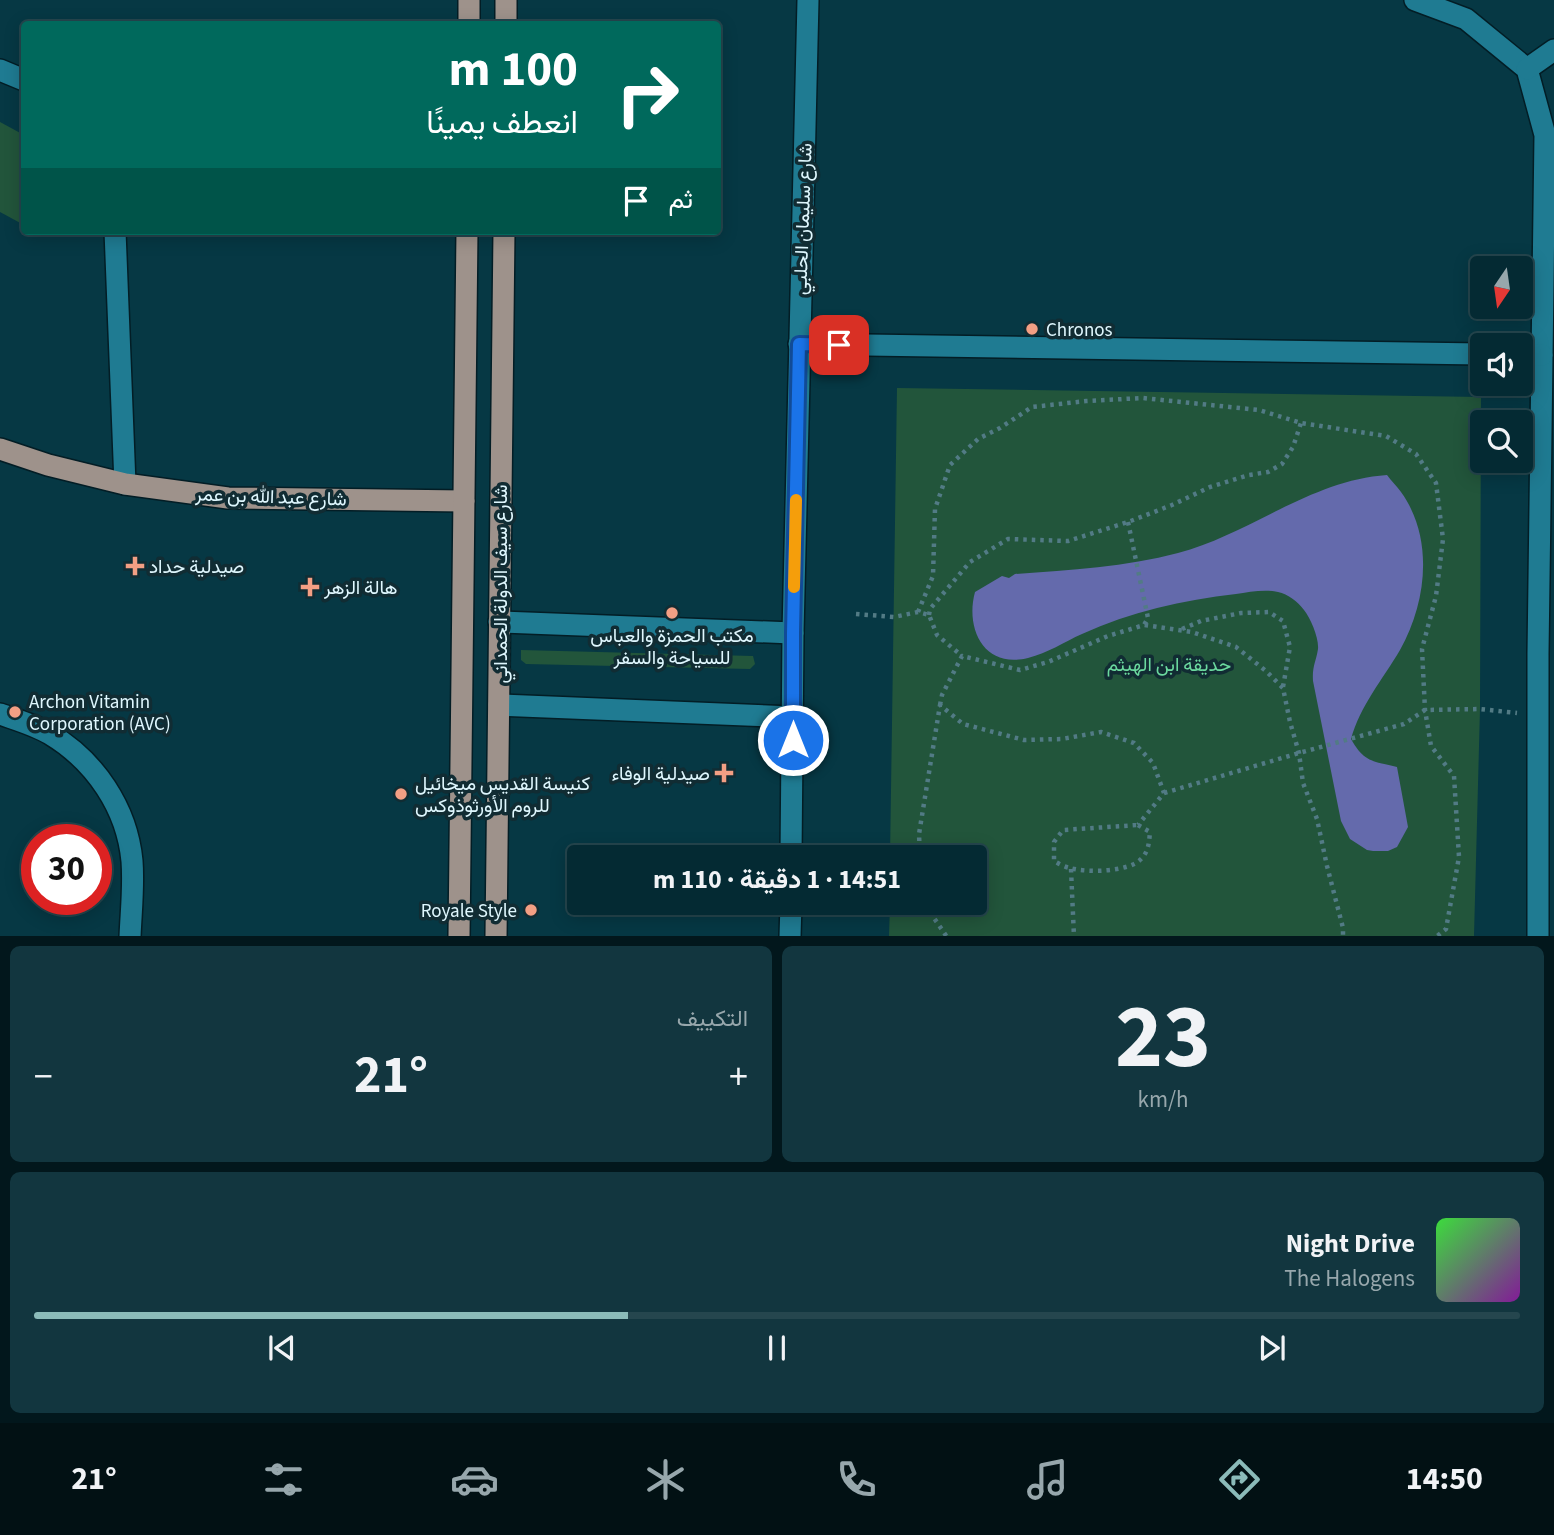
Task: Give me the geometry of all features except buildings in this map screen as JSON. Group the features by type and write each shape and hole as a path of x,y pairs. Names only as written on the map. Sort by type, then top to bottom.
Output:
{"main road":[{"path":"469,0 469,21"},
{"path":"506,0 506,21"},
{"name":"شارع سيف الدولة الحمداني","path":"459,936 467,235"},
{"name":"شارع سيف الدولة الحمداني","path":"496,936 504,235"},
{"name":"شارع عبد الله بن عمر","path":"0,449 48,465 125,484 228,498 464,501"}],"street":[{"name":"شارع سليمان الحلبي","path":"791,845 793,633 808,0"},
{"path":"1415,0 1466,19 1527,69 1545,135 1542,355 1546,655 1538,936"},
{"path":"1527,69 1554,50"},
{"path":"0,70 21,79"},
{"path":"116,235 125,484"},
{"path":"799,344 1470,354"},
{"path":"1533,355 1542,355"},
{"path":"499,622 793,633"},
{"path":"499,705 793,717"},
{"path":"0,714 39,728 68,746 100,778 112,797 122,818 132,862 130,936"},
{"path":"790,936 791,915"}],"path":[{"path":"918,612 933,576 935,509 950,466 978,439 1032,407 1143,398 1258,410 1301,423 1386,436 1416,454 1436,483 1443,538 1436,596 1422,649 1425,710 1431,746 1454,776 1459,857 1446,929 1436,936"},
{"path":"1283,688 1236,647 1192,632 1144,625 1020,670 962,656 937,635 929,615 930,610 970,562 1008,539 1068,541 1172,505 1210,486 1268,472 1282,464 1293,447 1301,423"},
{"path":"1128,522 1149,618 1144,625"},
{"path":"856,614 894,617 918,612 929,615"},
{"path":"1180,630 1201,621 1241,613 1269,612 1283,621 1290,647 1283,688 1304,783 1317,819 1343,936"},
{"path":"919,845 942,695 962,656"},
{"path":"940,705 963,723 1024,740 1062,739 1101,732 1134,743 1153,764 1164,793"},
{"path":"1138,825 1164,793 1405,724 1425,710 1544,708"},
{"path":"1138,825 1150,832 1148,849 1140,860 1124,869 1071,869 1054,861 1054,842 1063,830 1138,825"},
{"path":"1071,869 1074,936"},
{"path":"932,915 947,936"}],"green space":[{"path":"0,122 21,133 21,223 0,212"},
{"name":"حديقة ابن الهيثم","path":"897,388 1481,397 1481,410 1470,410 1470,473 1481,473 1480,709 1474,936 889,936 890,915 987,915 987,845 890,845"},
{"path":"521,650 753,656 755,664 750,669 526,664 521,660"}],"water":[{"path":"1387,475 1412,510 1419,529 1423,570 1421,591 1409,631 1366,704 1351,739 1365,756 1397,767 1408,827 1397,847 1388,851 1367,850 1350,839 1341,821 1313,681 1317,640 1312,623 1304,610 1296,601 1285,595 1273,591 1257,591 1157,608 1100,626 1028,658 1013,660 1000,658 989,652 976,632 973,619 975,592 1002,576 1009,578 1015,574 1118,565 1178,553 1230,534 1332,487"}],"slow traffic":[{"path":"794,587 796,500"}],"place":[{"name":"Chronos","path":"1032,329"},
{"name":"صيدلية حداد","path":"135,566"},
{"name":"هالة الزهر","path":"310,587"},
{"name":"مكتب الحمزة والعباس للسياحة والسفر","path":"672,613"},
{"name":"Archon Vitamin Corporation (AVC)","path":"15,712"},
{"name":"صيدلية الوفاء","path":"724,773"},
{"name":"كنيسة القديس ميخائيل للروم الأورثوذوكس","path":"401,794"},
{"name":"Royale Style","path":"531,910"}],"route":[{"path":"793,740 799,344 839,345"}]}
